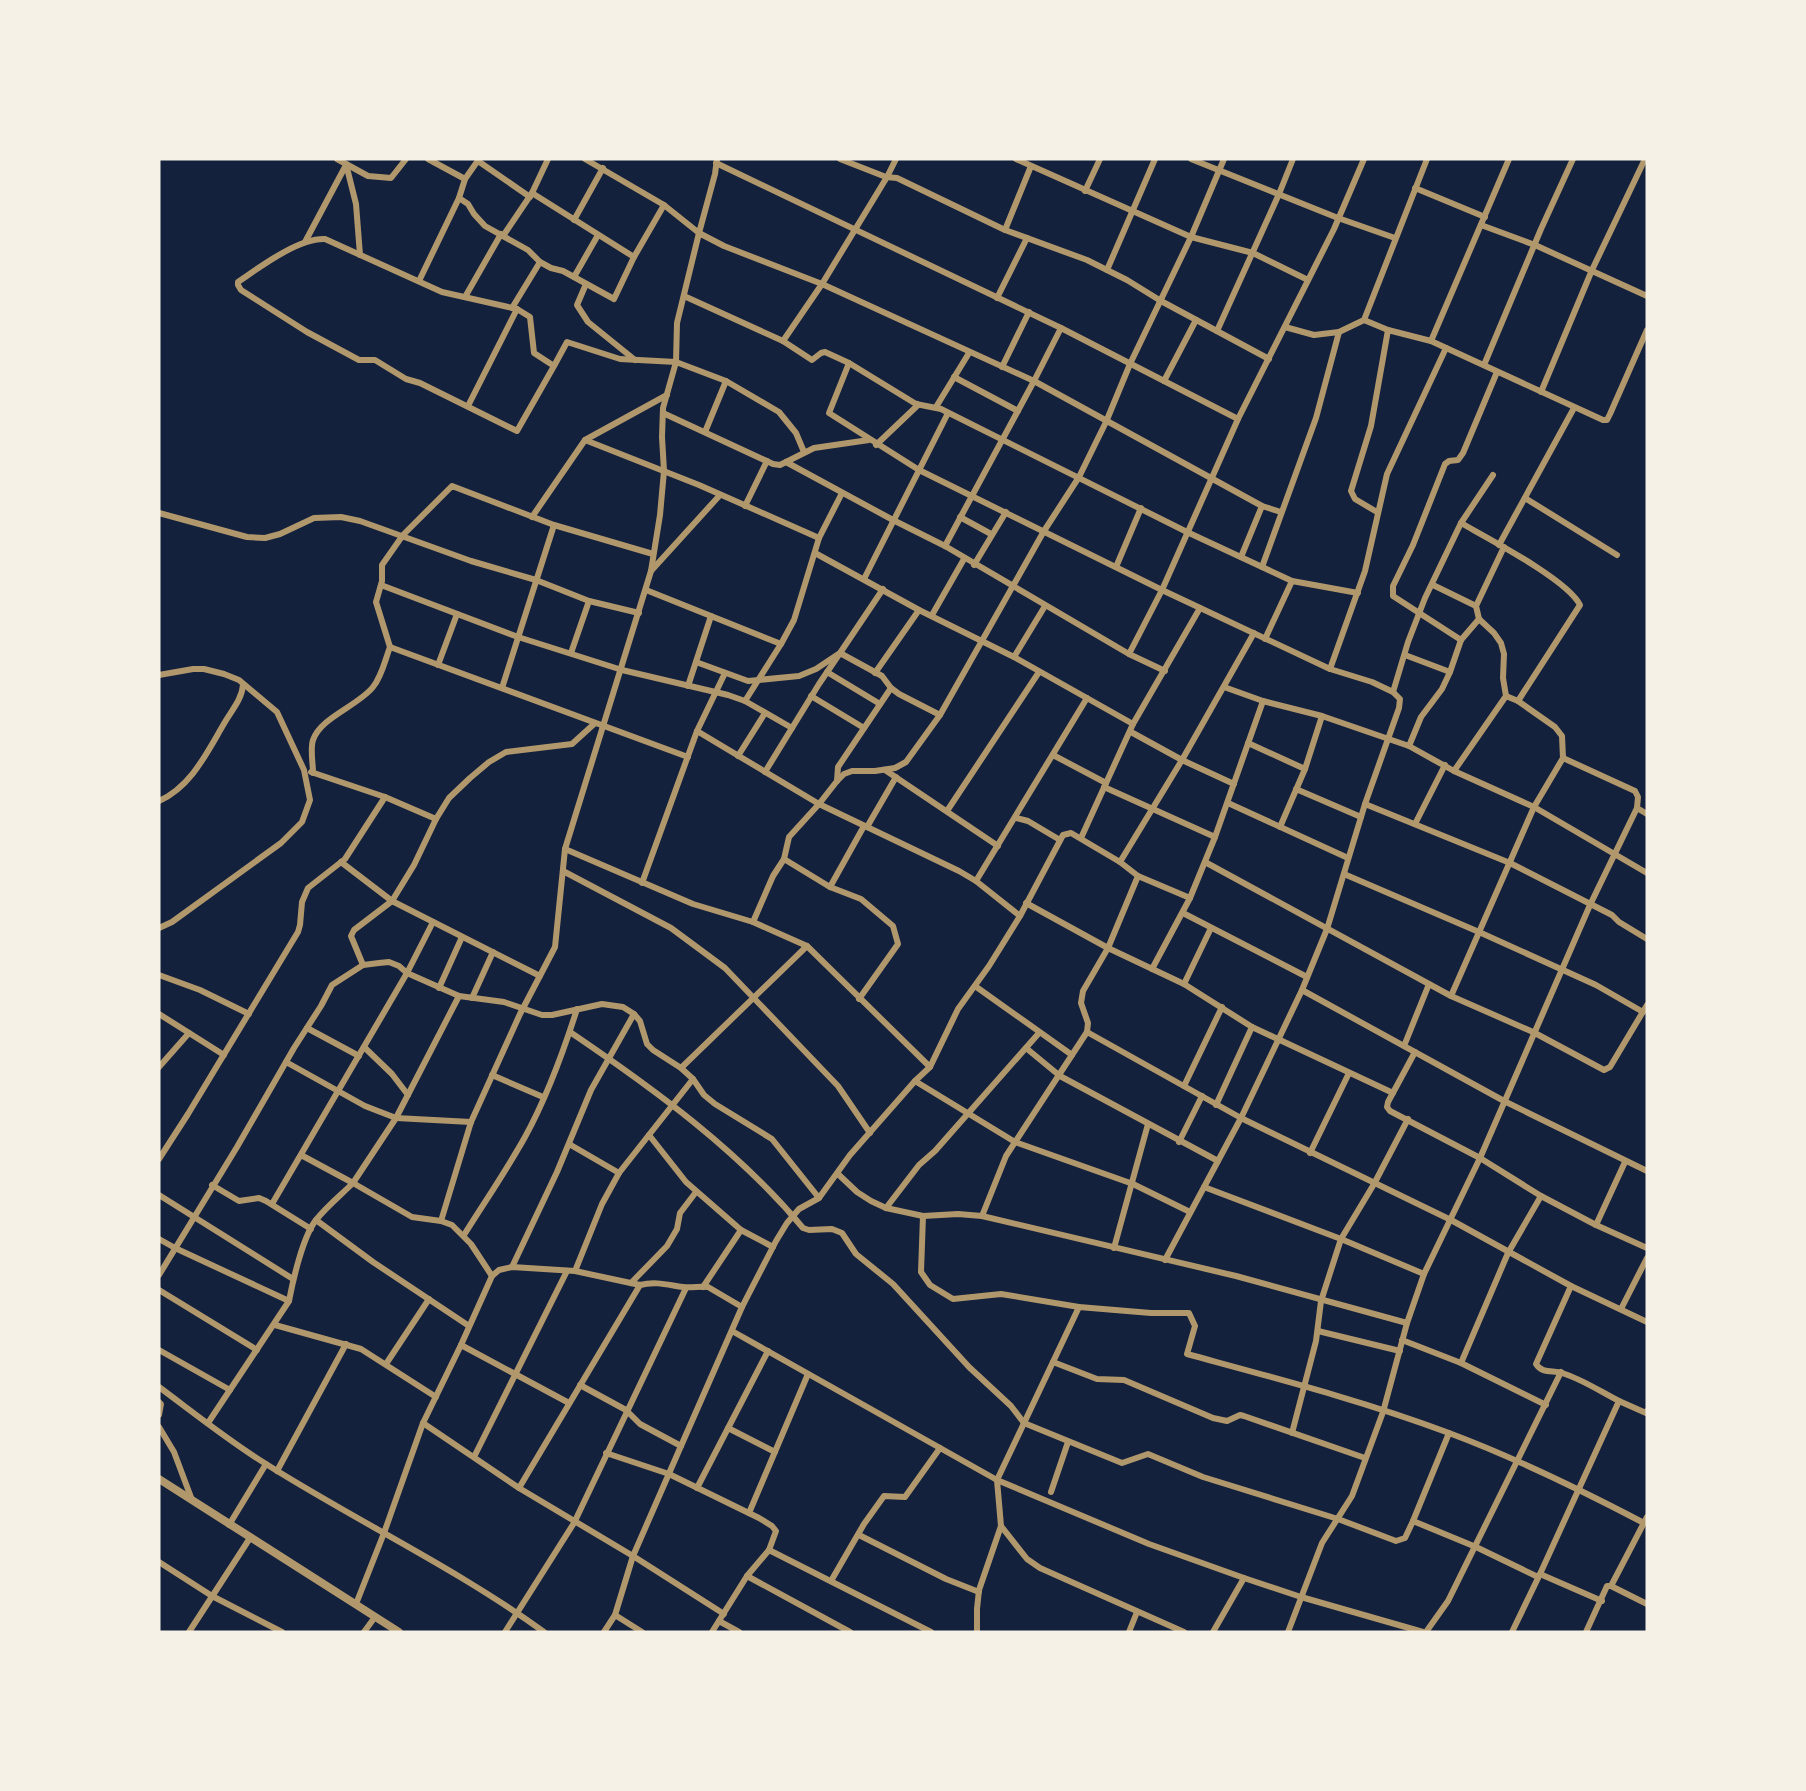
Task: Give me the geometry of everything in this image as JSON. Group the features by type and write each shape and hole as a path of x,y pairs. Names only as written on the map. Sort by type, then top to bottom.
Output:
{"street":[{"path":"337,159 368,176 391,178 406,159"},
{"path":"428,159 465,179"},
{"path":"465,297 502,235 531,195 548,159"},
{"path":"585,159 664,205 699,233 724,246 822,284 1034,381 1262,506 1281,512"},
{"path":"840,159 887,177 897,178 1005,230 1087,260 1269,359"},
{"path":"783,341 822,284 896,159"},
{"path":"1016,159 1191,237 1253,253 1308,280"},
{"path":"1085,191 1100,159"},
{"path":"1107,270 1155,159"},
{"path":"1191,159 1338,218 1395,238"},
{"path":"753,922 773,876 784,859 789,837 837,781 844,774 852,771 885,770 906,762 940,715 1044,531 1079,477 1191,237 1224,159"},
{"path":"1217,331 1293,159"},
{"path":"1129,654 1162,590 1238,419 1308,280 1364,159"},
{"path":"1285,327 1314,335 1339,332 1364,320 1427,159"},
{"path":"1431,341 1509,159"},
{"path":"1484,365 1573,159"},
{"path":"1541,392 1592,270 1645,159"},
{"path":"419,281 459,198 465,179 478,160 634,257"},
{"path":"441,1221 471,1122 555,946 565,849 651,572 664,471 663,413 676,362 677,323 717,161 1029,312 1238,419"},
{"path":"305,242 346,164"},
{"path":"346,164 356,204 360,255"},
{"path":"1005,230 1031,166"},
{"path":"574,220 603,168"},
{"path":"1415,188 1485,217"},
{"path":"459,198 468,204 485,225 528,250 540,262 563,271 614,299 634,257 664,205"},
{"path":"1481,225 1534,245 1647,296"},
{"path":"574,277 598,235"},
{"path":"997,298 1027,238"},
{"path":"554,366 534,353 530,317 514,309 442,292 325,239 305,242 238,282 239,288 307,332 359,360 375,360 406,379 420,383 518,431 554,366 567,342 620,359 676,362 726,381 779,412 796,433 804,452"},
{"path":"468,406 514,309 540,262"},
{"path":"586,284 577,305 588,322 636,360"},
{"path":"684,296 783,341 812,360 824,351 849,363 916,404 936,407 1187,532 1292,581 1358,593"},
{"path":"1002,367 1029,312"},
{"path":"1164,381 1196,320"},
{"path":"1364,320 1388,330 1431,341 1603,420 1607,420 1647,330"},
{"path":"945,546 1061,328"},
{"path":"1377,512 1355,499 1351,491 1371,426 1388,330"},
{"path":"1262,567 1316,418 1339,332"},
{"path":"1330,669 1365,571 1383,485 1446,348"},
{"path":"936,407 969,353"},
{"path":"849,363 829,413 876,445 919,470 1162,590 1330,669 1372,682 1394,692 1400,699 1327,929 1302,990 1241,1118 1165,1260"},
{"path":"1461,640 1393,596 1393,586 1429,509 1445,464 1458,460 1466,448 1497,372"},
{"path":"954,377 1018,411"},
{"path":"705,432 726,381"},
{"path":"532,517 585,440 667,395"},
{"path":"876,445 918,405 916,404"},
{"path":"1454,771 1506,696 1503,678 1504,654 1501,643 1479,619 1476,606 1501,546 1574,408"},
{"path":"663,413 780,465 814,448 869,440"},
{"path":"864,579 948,413"},
{"path":"585,440 664,471 819,538"},
{"path":"745,506 767,461"},
{"path":"786,462 842,494 945,546 1129,654 1165,671"},
{"path":"1394,692 1420,612 1461,523 1493,475"},
{"path":"313,773 312,742 316,734 324,725 365,696 372,688 390,647 376,602 381,585 382,565 403,535 452,486 554,525 653,554"},
{"path":"745,701 782,644 794,620 819,538 842,494"},
{"path":"651,572 720,495"},
{"path":"1525,498 1617,555"},
{"path":"1241,557 1262,506"},
{"path":"1116,567 1142,508"},
{"path":"974,565 1006,512"},
{"path":"159,513 247,537 265,538 280,534 314,518 341,517 403,535 471,561 537,580 589,601 639,613"},
{"path":"960,517 991,534"},
{"path":"1461,523 1563,586 1577,598 1580,605 1518,701"},
{"path":"502,688 554,525"},
{"path":"815,553 1014,657 1133,724"},
{"path":"932,615 964,559"},
{"path":"1266,639 1292,581"},
{"path":"381,585 518,637 622,670 745,701 792,728"},
{"path":"1433,585 1476,606"},
{"path":"765,772 811,696 883,589"},
{"path":"646,590 782,644"},
{"path":"571,653 589,601"},
{"path":"1014,657 1045,606"},
{"path":"1081,838 1133,724 1200,608"},
{"path":"875,673 919,609"},
{"path":"438,665 457,614"},
{"path":"688,686 711,616"},
{"path":"1408,746 1420,717 1442,689 1461,640 1479,619"},
{"path":"1120,862 1182,760 1254,633"},
{"path":"390,647 688,757"},
{"path":"840,653 882,676 891,688 940,715"},
{"path":"696,662 748,681 758,681 799,676 816,669 840,653"},
{"path":"1405,655 1450,672"},
{"path":"159,675 204,669 234,677 277,712 304,770 310,800 302,822 281,843 172,922 159,928"},
{"path":"827,672 880,704"},
{"path":"947,811 1039,672"},
{"path":"642,883 697,731 725,673"},
{"path":"159,801 178,788 203,761 240,697 243,685"},
{"path":"1224,687 1263,701 1322,716 1408,746 1454,771 1534,807 1647,873"},
{"path":"837,781 838,767 891,688"},
{"path":"811,696 864,729"},
{"path":"1451,996 1534,807 1563,758 1562,736 1555,727 1518,701 1506,696"},
{"path":"976,881 1087,698"},
{"path":"1152,969 1183,913 1205,862 1263,701"},
{"path":"738,756 765,713"},
{"path":"1280,827 1305,769 1322,716"},
{"path":"363,965 351,936 354,930 392,901 414,865 449,798 489,762 506,752 572,744 594,724"},
{"path":"697,731 819,804 959,871 976,881 1020,916"},
{"path":"1131,732 1182,760 1234,784"},
{"path":"1248,743 1305,769"},
{"path":"1053,755 1152,809 1215,837"},
{"path":"1288,1632 1322,1543 1352,1496 1383,1412 1407,1323 1424,1274 1480,1158 1533,1032 1637,808 1638,796 1635,791 1563,758"},
{"path":"1415,824 1444,765"},
{"path":"304,770 385,797 436,819"},
{"path":"885,770 998,846"},
{"path":"830,887 896,777"},
{"path":"1296,789 1361,817"},
{"path":"159,1159 298,932 305,894 313,884 341,862 385,797"},
{"path":"1228,803 1348,858"},
{"path":"1365,804 1510,862 1612,915 1619,922 1647,939"},
{"path":"1637,808 1647,814"},
{"path":"1016,818 1028,821 1060,840"},
{"path":"604,1632 615,1615 633,1556 742,1306 773,1247 787,1223 799,1209 819,1198 850,1155 930,1067 946,1029 1020,916 1060,840 1067,833 1081,838 1138,876 1190,898"},
{"path":"565,849 693,904 753,922 807,946 930,1067"},
{"path":"784,859 830,887 861,898 893,926 898,944 859,999"},
{"path":"341,862 392,901 540,976"},
{"path":"1205,862 1451,996 1533,1032 1607,1070 1647,1005"},
{"path":"563,871 671,928 725,968 838,1086 870,1133"},
{"path":"1344,874 1479,932 1607,991 1642,1012"},
{"path":"982,1216 1006,1156 1087,1032 1088,1023 1081,1002 1083,991 1108,948 1138,876"},
{"path":"1026,903 1108,948 1184,984 1252,1027 1393,1093"},
{"path":"1183,913 1306,977"},
{"path":"272,1204 407,973 433,922"},
{"path":"1184,984 1211,928"},
{"path":"439,988 462,937"},
{"path":"681,1068 807,946"},
{"path":"472,998 493,952"},
{"path":"159,1275 212,1185 237,1148 332,985 363,965 389,962 399,966 407,973 459,996 504,1002 542,1015 552,1015 602,1004 623,1008 634,1014 639,1021 647,1044 681,1068 693,1079 704,1095 772,1139 819,1198"},
{"path":"159,975 200,990 249,1014"},
{"path":"1404,1046 1428,984"},
{"path":"975,986 1039,1034 1072,1055"},
{"path":"1302,990 1504,1101 1647,1171"},
{"path":"208,1423 289,1301 293,1279 316,1220 353,1183 396,1118 459,996"},
{"path":"1184,1086 1222,1007"},
{"path":"464,1235 524,1138 570,1032 577,1009"},
{"path":"159,1014 224,1055"},
{"path":"513,1267 591,1090 634,1014"},
{"path":"1216,1105 1252,1027"},
{"path":"307,1028 359,1056"},
{"path":"570,1032 609,1058 716,1140 803,1228 832,1229 842,1233 856,1254 893,1284 969,1367 1011,1406 1023,1423 1122,1463 1148,1454 1203,1477 1338,1519 1396,1541 1405,1538 1449,1433"},
{"path":"1087,1032 1241,1118 1451,1220 1571,1286 1647,1322"},
{"path":"159,1067 189,1034"},
{"path":"886,1208 919,1165 935,1151 1039,1034"},
{"path":"364,1047 392,1074 408,1095"},
{"path":"1026,1048 1060,1076 1218,1161"},
{"path":"1415,1052 1387,1107 1390,1111 1480,1158 1541,1196 1596,1226 1647,1248"},
{"path":"286,1062 365,1106 396,1118 471,1122"},
{"path":"1310,1153 1349,1072"},
{"path":"492,1075 543,1097"},
{"path":"575,1271 602,1204 619,1173 693,1079"},
{"path":"915,1081 1015,1142 1133,1184 1190,1212"},
{"path":"1179,1142 1202,1096"},
{"path":"1292,1433 1318,1331 1321,1300 1341,1239 1374,1184 1408,1119"},
{"path":"1114,1248 1148,1124"},
{"path":"649,1135 678,1174 696,1192 741,1230 773,1247"},
{"path":"568,1144 619,1173"},
{"path":"301,1155 412,1217 452,1225 464,1235 492,1276"},
{"path":"1596,1226 1625,1162"},
{"path":"838,1174 864,1197 886,1208 923,1216 958,1214 982,1216 1236,1276 1407,1323"},
{"path":"212,1185 240,1201 259,1198 311,1229"},
{"path":"1204,1187 1341,1239 1424,1274"},
{"path":"631,1283 667,1246 677,1229 680,1213 696,1192"},
{"path":"159,1195 293,1279"},
{"path":"1461,1363 1508,1253 1541,1196"},
{"path":"923,1216 921,1272 930,1285 941,1294 953,1299 1001,1294 1079,1307 1151,1313 1189,1313 1195,1326 1187,1354 1305,1387 1449,1433 1646,1520 1611,1586 1607,1586 1586,1632"},
{"path":"316,1220 373,1262 469,1326"},
{"path":"703,1287 741,1230"},
{"path":"159,1239 289,1301"},
{"path":"1621,1309 1647,1258"},
{"path":"356,1604 423,1423 492,1276 499,1270 513,1267 575,1271 640,1285 650,1282 686,1288 708,1287 742,1306"},
{"path":"474,1457 567,1271"},
{"path":"519,1488 640,1285"},
{"path":"1571,1286 1536,1364 1546,1371 1561,1372 1647,1413"},
{"path":"505,1632 574,1523 686,1288"},
{"path":"159,1290 257,1350"},
{"path":"386,1364 429,1299"},
{"path":"978,1632 979,1592 984,1570 1001,1526 997,1480 1079,1307"},
{"path":"275,1325 361,1349 436,1396"},
{"path":"732,1331 997,1480 1149,1544 1244,1578 1301,1597 1424,1632 1448,1601 1561,1372"},
{"path":"1318,1331 1400,1351"},
{"path":"1402,1340 1461,1363 1546,1405"},
{"path":"278,1471 346,1344"},
{"path":"461,1345 570,1403"},
{"path":"159,1350 230,1390"},
{"path":"697,1488 768,1351"},
{"path":"1053,1362 1096,1379 1124,1380 1213,1418 1227,1421 1240,1415 1244,1416 1365,1458"},
{"path":"749,1513 808,1374"},
{"path":"580,1385 626,1410 640,1424 681,1446"},
{"path":"159,1387 266,1464 518,1613 544,1632"},
{"path":"1512,1632 1619,1401"},
{"path":"159,1402 161,1404 159,1415"},
{"path":"423,1423 574,1523 633,1556 724,1614"},
{"path":"159,1427 174,1452 192,1501"},
{"path":"728,1428 775,1452"},
{"path":"1051,1492 1068,1442"},
{"path":"831,1581 864,1524 884,1496 905,1497 940,1448"},
{"path":"606,1453 669,1474 749,1513 772,1526 776,1532 769,1550 747,1576 712,1632"},
{"path":"229,1525 266,1464"},
{"path":"159,1479 399,1632"},
{"path":"1413,1521 1602,1601"},
{"path":"1001,1526 1027,1559 1040,1569 1184,1632"},
{"path":"859,1535 946,1579 979,1592"},
{"path":"189,1632 250,1538"},
{"path":"769,1550 931,1632"},
{"path":"159,1562 212,1596 282,1632"},
{"path":"747,1576 850,1632"},
{"path":"1213,1632 1244,1578"},
{"path":"1611,1586 1647,1604"},
{"path":"1129,1632 1137,1612"},
{"path":"615,1615 642,1632"},
{"path":"364,1632 375,1617"},
{"path":"720,1621 738,1632"}]}
